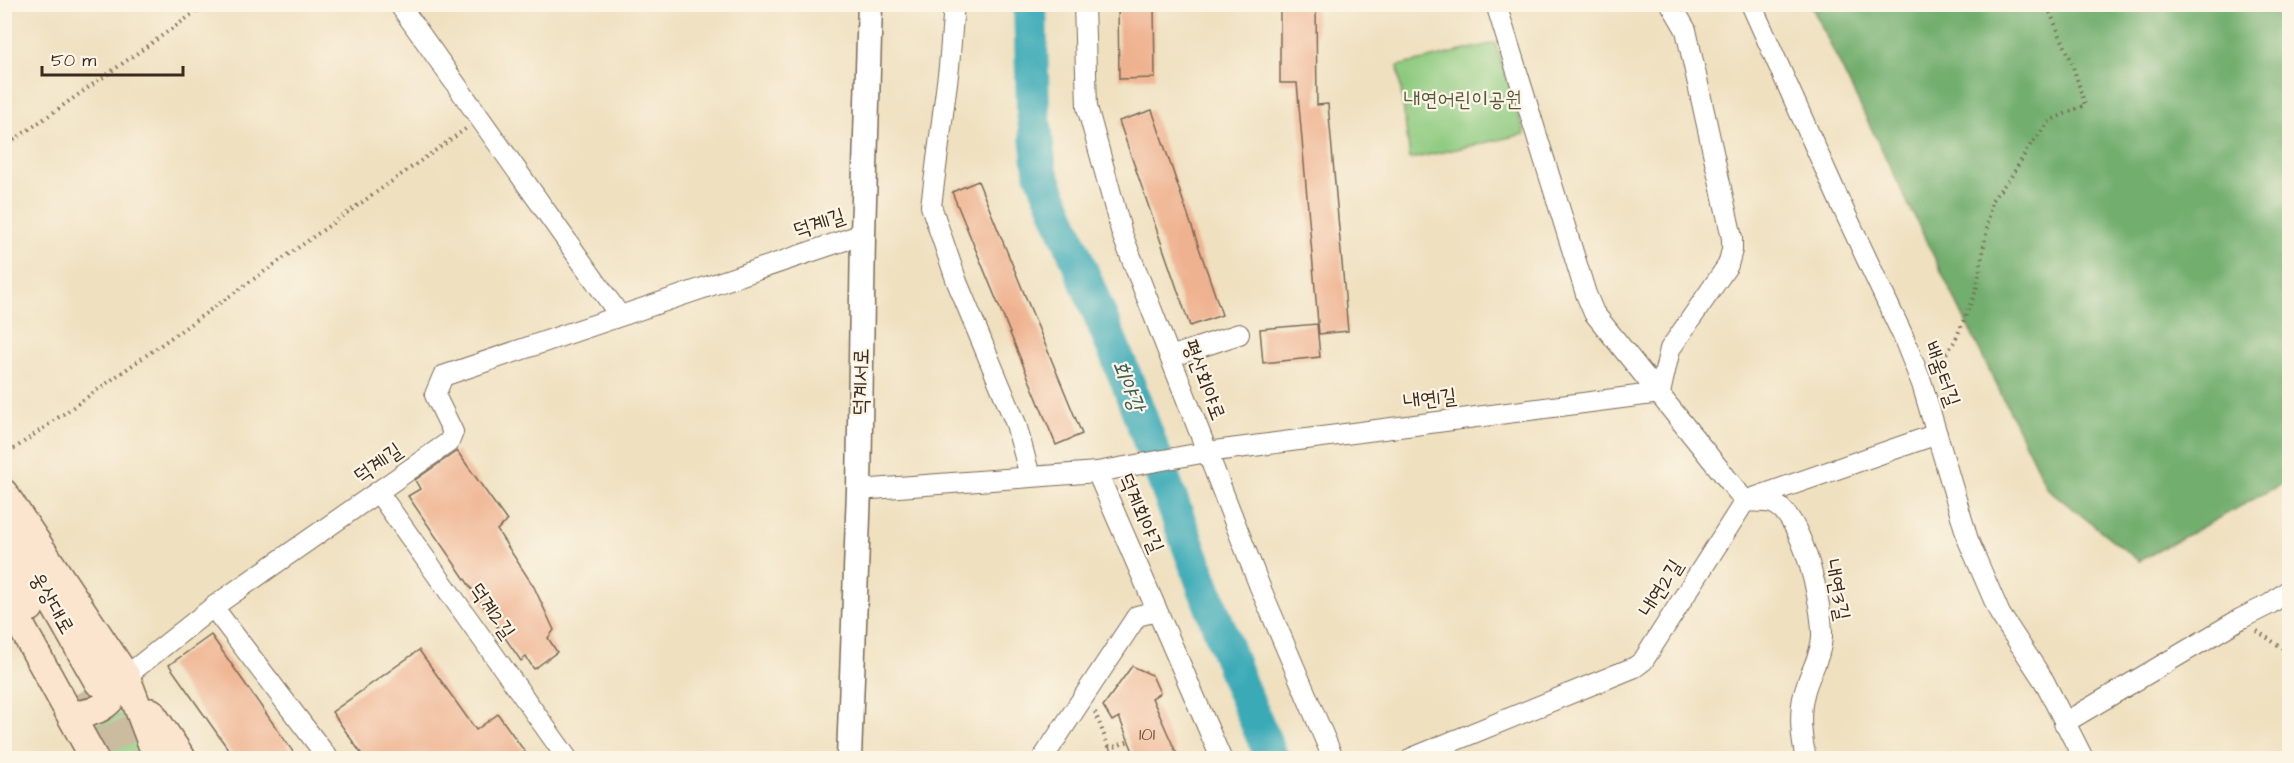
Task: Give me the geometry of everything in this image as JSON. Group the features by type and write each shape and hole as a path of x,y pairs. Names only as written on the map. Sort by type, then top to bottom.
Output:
{"main road":[{"path":"4,492 182,759"},
{"name":"웅상대로","path":"4,525 45,589 82,697"},
{"name":"웅상대로","path":"4,565 82,697"},
{"path":"4,595 82,697 86,714 104,706 112,698 124,672"},
{"path":"124,672 158,759"},
{"path":"82,697 91,755"}],"street":[{"path":"399,4 620,316"},
{"name":"덕계서로","path":"849,759 859,489 870,4"},
{"path":"954,4 950,67 930,206 957,282 1016,424 1030,476"},
{"name":"평산회야로","path":"1084,4 1087,107 1122,234 1260,587 1333,759"},
{"path":"1496,4 1586,294 1594,313 1744,501 1937,434"},
{"path":"1660,393 1670,349 1728,266 1732,250 1732,238 1686,30 1671,4"},
{"name":"배움터길","path":"1751,4 1834,190 1903,336 1922,384 1968,540 2000,614 2044,681 2077,757"},
{"name":"덕계1길","path":"124,672 449,442 453,432 435,395 443,376 863,234"},
{"path":"1170,357 1239,334"},
{"name":"내연1길","path":"1097,471 1207,452 1660,393"},
{"name":"덕계회야길","path":"859,489 1097,471 1221,759"},
{"name":"덕계2길","path":"378,492 567,759"},
{"name":"내연2길","path":"1412,759 1635,667 1643,661 1744,501"},
{"name":"내연3길","path":"1744,501 1774,504 1787,516 1801,537 1820,607 1822,638 1816,663 1803,694 1801,731 1806,759"},
{"path":"2064,723 2240,619 2270,604 2289,589"},
{"path":"213,608 328,759"},
{"path":"1042,759 1137,616 1157,610"}],"path":[{"path":"4,147 207,4"},
{"path":"1922,384 1955,341 1976,291 1992,200 2011,177 2031,144 2051,120 2085,105 2071,60 2048,9 2042,4"},
{"path":"4,456 480,119"},
{"path":"2240,619 2289,654"},
{"path":"1093,705 1111,754"},
{"path":"1100,759 1129,741"}],"green space":[{"path":"1811,5 2289,5 2289,480 2139,561 2047,488"},
{"name":"내연어린이공원","path":"1495,43 1525,134 1410,159 1398,66"},
{"path":"128,709 148,758 111,758 96,724 107,722"}],"building":[{"path":"1118,4 1154,4 1155,78 1119,79"},
{"path":"1280,4 1316,4 1317,105 1328,104 1348,331 1319,334 1297,83 1280,83"},
{"path":"1152,110 1222,315 1190,326 1119,121"},
{"path":"978,181 1082,434 1056,445 952,192"},
{"path":"1317,324 1320,357 1263,363 1260,329"},
{"path":"457,451 507,521 497,530 534,587 554,630 548,638 557,652 534,669 526,657 521,661 408,496 420,489 415,480"},
{"path":"211,635 298,759 235,759 169,665"},
{"path":"419,650 476,730 498,714 530,759 365,759 332,712"},
{"path":"1132,666 1152,675 1160,693 1152,698 1179,759 1136,759 1119,717 1112,721 1103,706"}],"waterway":[{"name":"회야강","path":"1030,4 1033,110 1040,170 1127,381 1240,684 1272,758"}],"tunnel":[{"path":"99,683 134,758"},
{"path":"77,694 110,758"}]}
